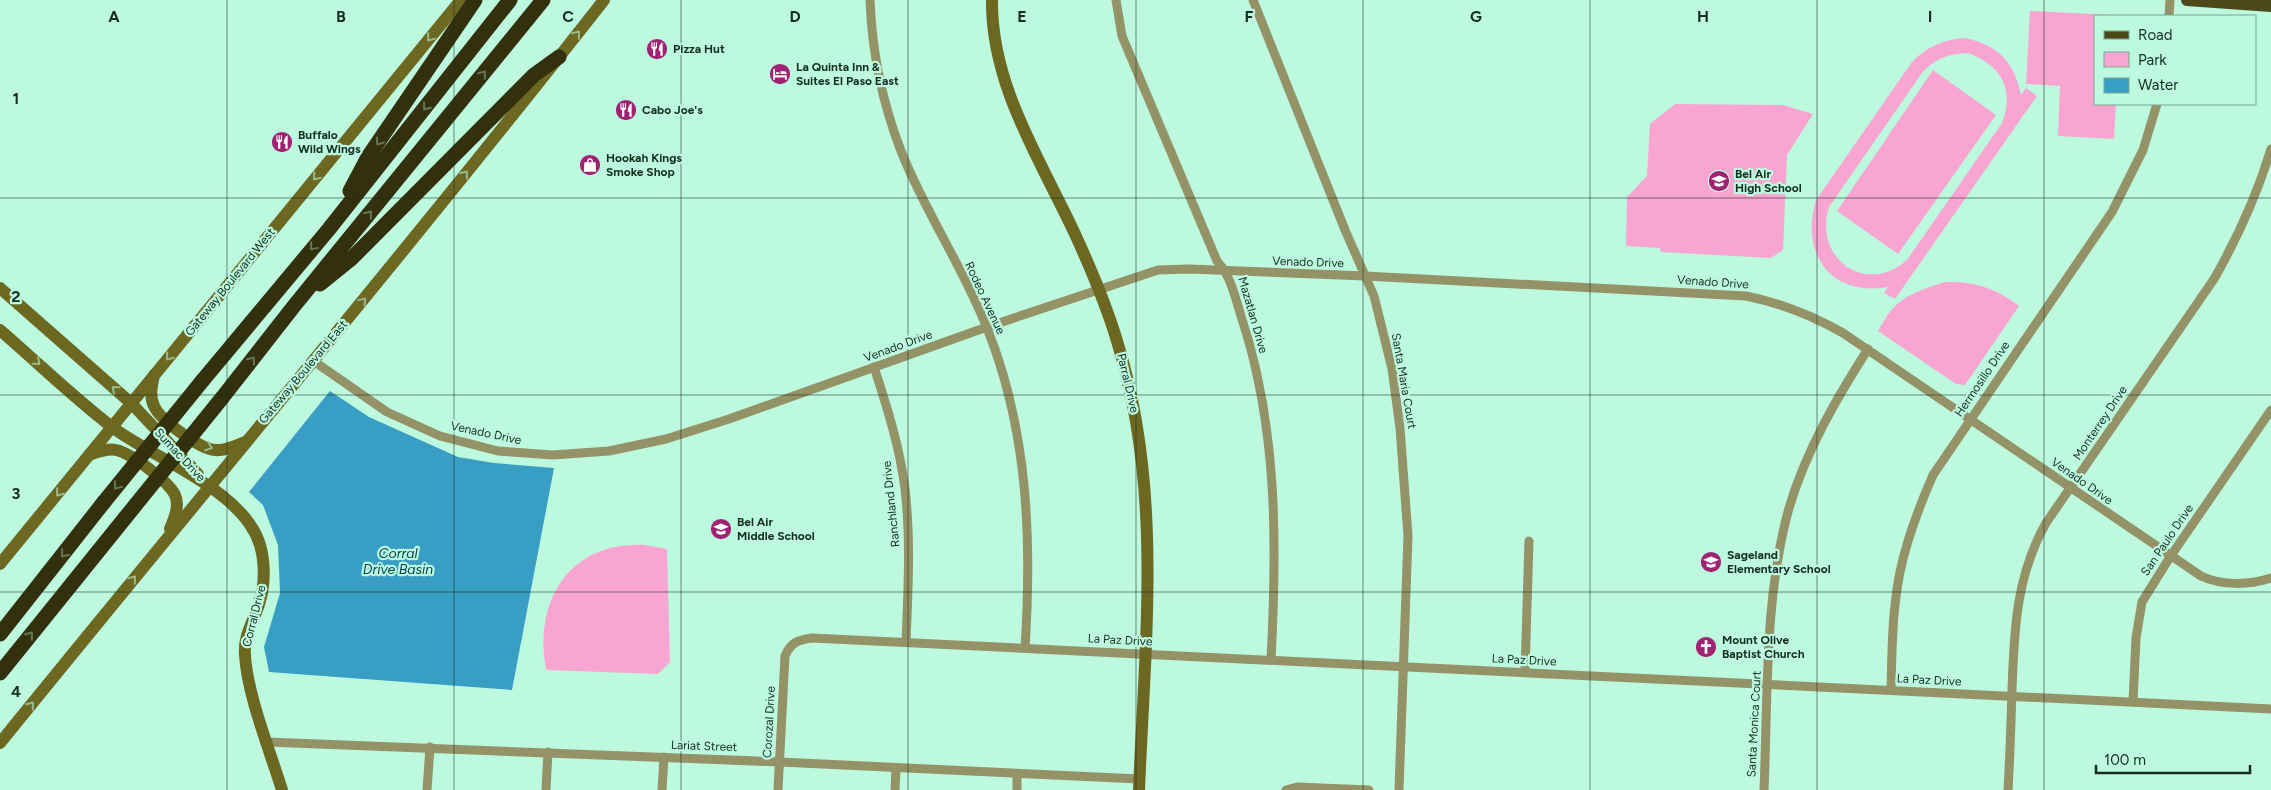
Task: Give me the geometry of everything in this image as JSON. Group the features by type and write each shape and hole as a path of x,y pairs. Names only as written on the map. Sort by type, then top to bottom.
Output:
{"highway":[{"path":"329,229 368,157 475,0"},
{"path":"0,634 203,380 329,229 510,0"},
{"path":"0,673 294,306 543,0"},
{"path":"294,306 351,259 534,74 559,57"},
{"path":"0,626 24,605"}],"main road":[{"name":"Gateway Boulevard West","path":"0,564 461,0"},
{"name":"Gateway Boulevard East","path":"0,743 312,360 392,266 604,0"},
{"name":"Parral Drive","path":"992,0 995,44 1003,77 1012,102 1099,288 1131,391 1147,498 1147,654 1139,785"},
{"path":"2187,0 2271,6"},
{"name":"Sumac Drive","path":"0,288 131,403 210,487"},
{"name":"Sumac Drive","path":"0,330 112,427 210,487"},
{"path":"154,375 151,391 153,405 162,419 203,446 214,450 245,442"},
{"path":"89,455 104,450 116,450 128,455 169,486 176,496 176,510 168,536"},
{"name":"Corral Drive","path":"210,487 239,510 260,543 263,559 263,582 260,600 248,629 245,655 251,687 282,790"}],"street":[{"name":"Rodeo Avenue","path":"870,0 878,70 892,126 902,153 987,327 1006,383 1018,439 1026,494 1029,540 1025,648"},
{"name":"Mazatlan Drive","path":"1116,0 1122,36 1130,57 1216,261 1226,271 1247,332 1269,446 1276,553 1271,660"},
{"name":"Santa Maria Court","path":"1253,0 1374,296 1392,370 1400,428 1408,536 1399,790"},
{"path":"2169,15 2170,0"},
{"name":"Hermosillo Drive","path":"1891,690 1896,603 1900,573 1910,533 1933,475 2112,212 2143,150 2158,105"},
{"name":"Monterrey Drive","path":"2008,790 2016,616 2027,563 2046,523 2214,279 2253,203 2271,149"},
{"name":"Venado Drive","path":"312,360 387,412 440,436 498,451 553,455 609,451 666,439 729,419 1099,288 1158,270 1365,276 1746,296 1778,302 1814,316 1868,350 2170,556 2214,582 2256,582 2271,578"},
{"name":"Santa Monica Court","path":"1764,790 1773,599 1779,556 1789,508 1802,470 1820,432 1840,394 1868,350"},
{"name":"Ranchland Drive","path":"874,367 899,452 905,488 909,559 906,642"},
{"name":"San Paulo Drive","path":"2133,702 2138,614 2149,589 2271,410"},
{"path":"1525,672 1530,541"},
{"name":"La Paz Drive","path":"785,656 791,644 798,640 812,638 2271,709"},
{"name":"Corozal Drive","path":"778,790 785,656"},
{"name":"Lariat Street","path":"267,742 430,746 780,762 1018,774 1139,785"},
{"path":"427,790 430,746"},
{"path":"546,790 548,752"},
{"path":"662,790 664,757"},
{"path":"895,790 896,768"},
{"path":"1017,790 1018,774"},
{"path":"1286,790 1297,787 1369,790"}],"green space":[{"path":"2030,11 2114,15 2094,15 2094,105 2116,105 2114,139 2058,136 2060,86 2026,84"},
{"path":"1963,38 1975,41 1985,44 1994,50 2009,64 2018,83 2021,95 2026,88 2037,96 1895,299 1884,293 1888,287 1868,288 1850,285 1836,278 1824,267 1816,253 1812,237 1812,219 1816,200 1912,62 1929,48","holes":["1968,53 1979,58 1997,71 2006,89 2006,111 2002,123 1907,260 1891,270 1875,274 1860,273 1847,266 1836,256 1829,242 1826,226 1829,207 1927,68 1937,60 1954,54"]},
{"path":"1933,70 1996,115 1898,254 1837,211"},
{"path":"1675,104 1783,105 1813,114 1787,155 1783,250 1771,258 1661,252 1660,248 1626,246 1627,197 1647,176 1650,124"},
{"path":"1945,282 1975,284 1993,290 2019,306 1965,385 1956,384 1878,331 1899,302 1918,292"},
{"path":"645,545 667,549 670,662 658,674 546,670 543,644 545,620 552,599 562,580 577,564 596,553 619,546"}],"water":[{"name":"Corral Drive Basin","path":"330,391 369,417 458,457 494,463 554,468 512,690 269,672 264,647 280,593 278,545 263,505 249,492"}],"place":[{"name":"Pizza Hut","path":"657,49"},
{"name":"La Quinta Inn & Suites El Paso East","path":"780,74"},
{"name":"Cabo Joe's","path":"626,110"},
{"name":"Buffalo Wild Wings","path":"282,142"},
{"name":"Hookah Kings Smoke Shop","path":"590,165"},
{"name":"Bel Air High School","path":"1719,181"},
{"name":"Bel Air Middle School","path":"721,529"},
{"name":"Sageland Elementary School","path":"1711,562"},
{"name":"Mount Olive Baptist Church","path":"1706,647"}]}
